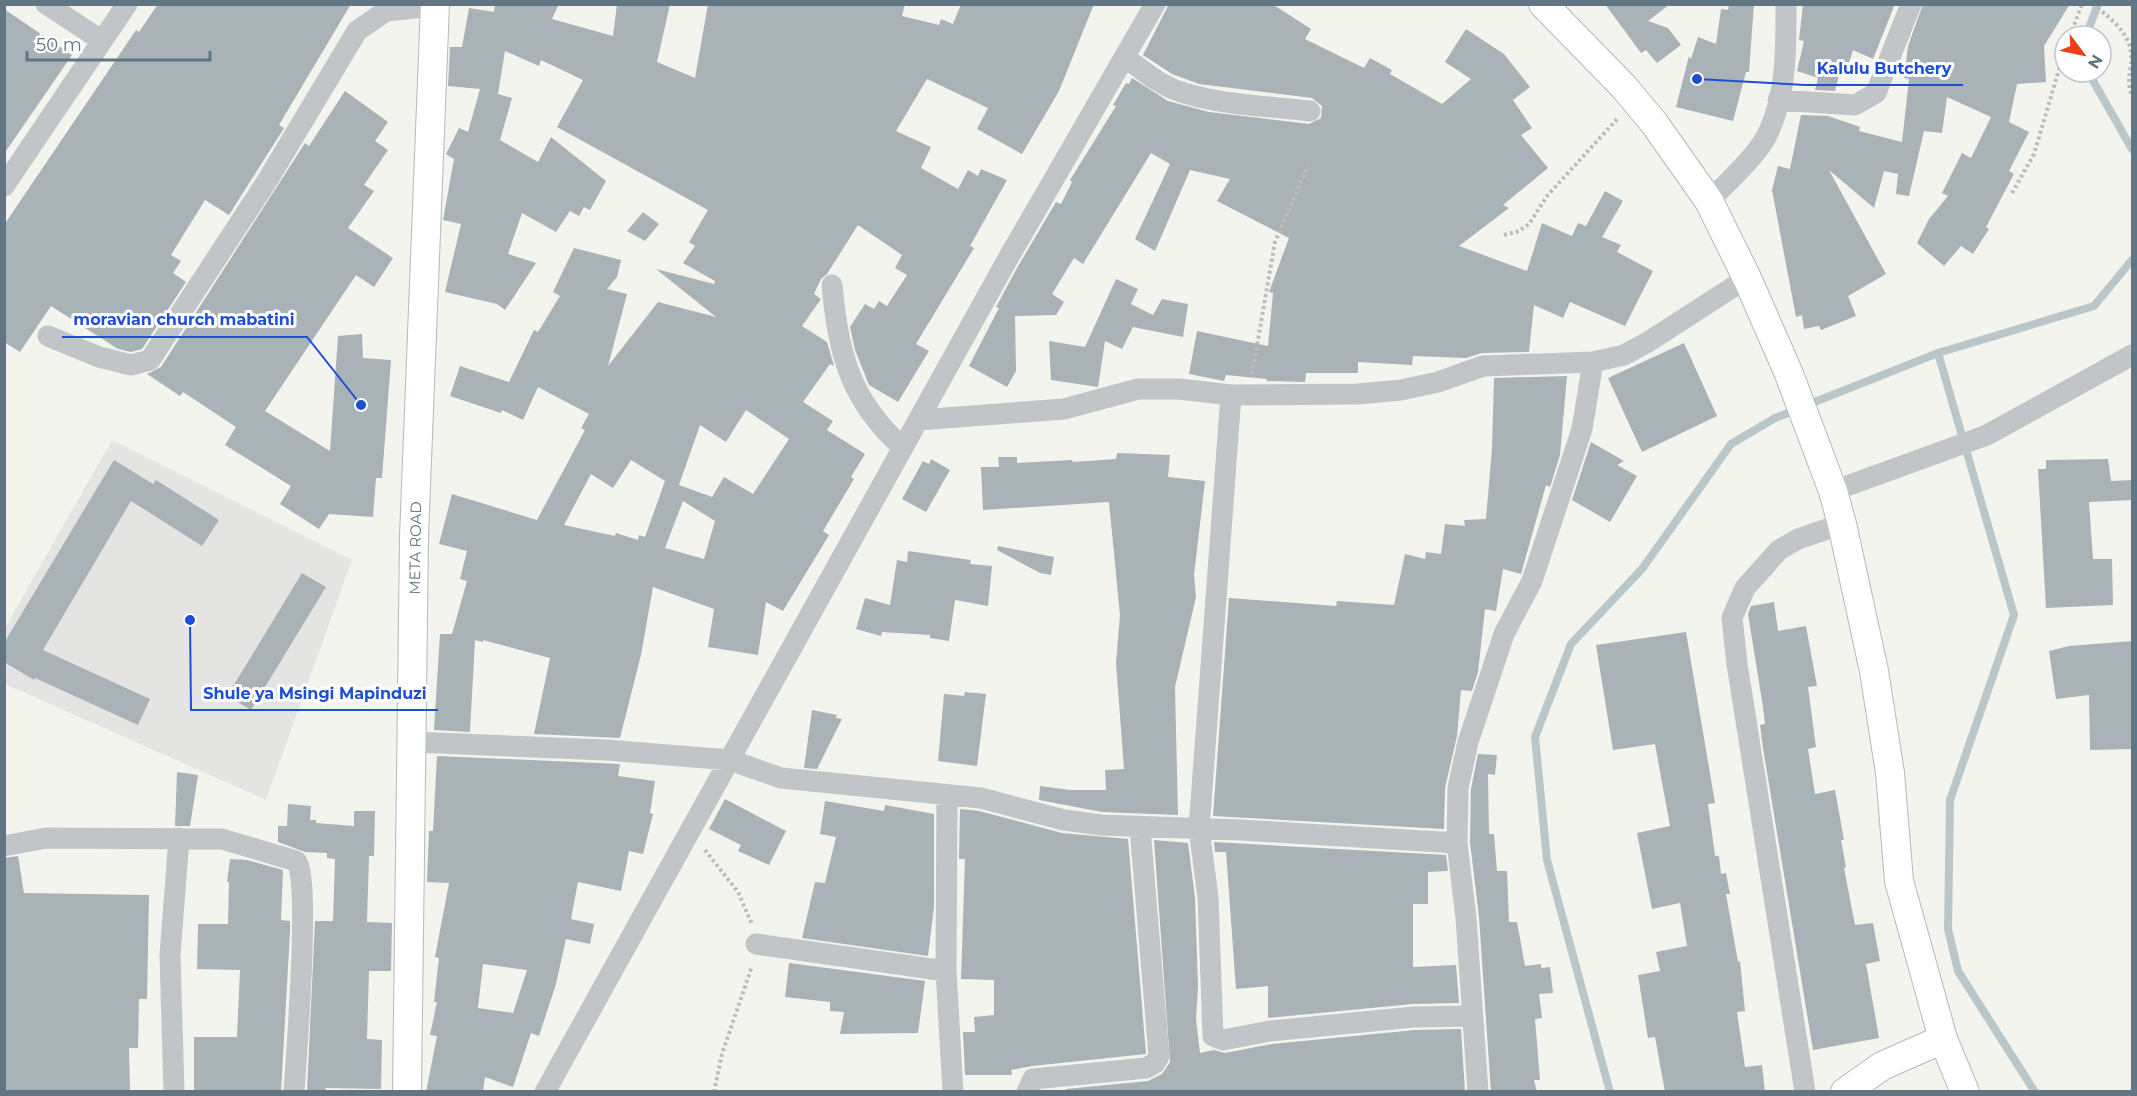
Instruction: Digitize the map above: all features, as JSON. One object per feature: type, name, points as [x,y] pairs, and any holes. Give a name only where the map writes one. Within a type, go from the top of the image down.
[{"type":"main road","points":[[1543,4],[1636,102],[1709,201],[1747,278],[1789,374],[1833,490],[1842,525],[1876,683],[1890,773],[1899,881],[1943,1039],[1965,1092]]},
{"type":"main road","name":"META ROAD","points":[[407,1092],[414,537],[435,5]]},
{"type":"main road","points":[[1845,1092],[1882,1066],[1943,1039]]},
{"type":"street","points":[[46,4],[101,40]]},
{"type":"street","points":[[4,186],[127,4]]},
{"type":"street","points":[[545,1092],[902,447],[1155,4]]},
{"type":"street","points":[[1709,201],[1739,171],[1769,133],[1786,68],[1786,4]]},
{"type":"street","points":[[1778,100],[1855,105],[1876,93],[1911,4]]},
{"type":"street","points":[[48,336],[99,357],[131,365],[150,360],[267,181],[357,31],[386,11],[435,5]]},
{"type":"street","points":[[1125,57],[1152,78],[1180,92],[1226,101],[1310,111]]},
{"type":"street","points":[[918,420],[1064,409],[1138,389],[1301,395],[1401,390],[1438,382],[1483,366],[1593,362],[1624,355],[1648,342],[1747,278]]},
{"type":"street","points":[[832,285],[836,331],[843,360],[862,403],[881,428],[902,447]]},
{"type":"street","points":[[1833,490],[1987,435],[2133,355]]},
{"type":"street","points":[[1478,1092],[1466,918],[1457,843],[1458,788],[1468,742],[1504,634],[1532,581],[1582,429],[1593,362]]},
{"type":"street","points":[[1240,394],[1199,828],[1208,897],[1213,966],[1213,1025],[1216,1040],[1414,1017],[1472,1016]]},
{"type":"street","points":[[1805,1092],[1737,664],[1732,618],[1745,588],[1779,550],[1798,539],[1842,525]]},
{"type":"street","points":[[413,742],[606,750],[730,760],[781,778],[996,800],[1064,820],[1140,828],[1199,828],[1457,843]]},
{"type":"street","points":[[948,795],[946,970],[953,1092]]},
{"type":"street","points":[[1027,1092],[1033,1079],[1146,1068],[1155,1063],[1159,1056],[1140,828]]},
{"type":"street","points":[[4,846],[46,838],[222,838],[288,856],[300,864],[302,924],[294,1092]]},
{"type":"street","points":[[174,1092],[170,956],[179,838]]},
{"type":"street","points":[[756,944],[946,970]]},
{"type":"path","points":[[2074,24],[2082,4]]},
{"type":"path","points":[[2093,4],[2116,24],[2127,41],[2131,55],[2128,72],[2133,97]]},
{"type":"path","points":[[2012,193],[2034,154],[2055,84]]},
{"type":"path","points":[[1504,235],[1519,231],[1529,224],[1547,196],[1578,160],[1636,102]]},
{"type":"path","points":[[1240,394],[1275,242],[1308,165]]},
{"type":"path","points":[[689,833],[716,862],[738,892],[754,930],[757,950],[722,1054],[714,1092]]},
{"type":"shaded area","points":[[112,440],[352,560],[266,800],[5,684],[5,628]]},
{"type":"building","points":[[158,4],[351,4],[279,125],[284,128],[229,215],[205,200],[171,255],[181,261],[173,273],[186,282],[142,349],[131,352],[118,349],[51,306],[20,352],[4,342],[4,225],[136,30],[139,32]]},
{"type":"building","points":[[495,4],[559,4],[552,19],[613,36],[617,4],[670,4],[657,62],[695,78],[708,4],[905,4],[902,16],[939,25],[941,19],[953,24],[961,4],[1094,4],[1059,91],[1022,154],[977,129],[988,108],[927,79],[896,131],[931,147],[921,168],[958,189],[968,170],[978,176],[981,169],[1007,180],[970,246],[974,248],[916,344],[929,351],[898,402],[869,385],[855,350],[850,327],[865,304],[874,309],[879,301],[887,306],[907,275],[895,268],[902,255],[858,225],[827,274],[821,279],[814,294],[821,299],[802,326],[827,342],[834,366],[830,364],[803,402],[833,421],[827,430],[865,454],[851,477],[854,479],[823,531],[829,535],[783,611],[766,602],[758,655],[708,647],[714,609],[653,587],[641,655],[620,738],[534,734],[550,658],[483,640],[483,642],[475,640],[470,732],[434,730],[440,634],[452,634],[467,581],[460,579],[467,551],[439,544],[452,494],[537,520],[585,430],[581,428],[589,414],[538,387],[523,420],[502,410],[501,413],[450,396],[460,366],[509,382],[534,330],[538,332],[560,296],[553,292],[574,248],[621,260],[617,277],[607,289],[627,294],[608,366],[658,302],[716,317],[656,269],[714,284],[715,281],[683,263],[695,246],[689,242],[708,210],[557,127],[583,80],[541,60],[539,66],[505,51],[498,94],[512,98],[500,140],[538,162],[551,137],[606,181],[590,210],[584,207],[579,216],[570,211],[556,232],[522,213],[508,254],[536,263],[505,310],[497,304],[445,292],[461,224],[443,220],[454,159],[446,154],[459,128],[468,132],[480,89],[448,86],[450,47],[462,47],[469,8],[494,12]],"holes":[[[746,410],[789,439],[753,494],[724,477],[712,497],[679,485],[700,425],[726,442]],[[631,460],[665,481],[645,537],[639,535],[638,540],[616,533],[615,536],[564,525],[591,474],[613,488]],[[683,501],[715,521],[704,559],[665,548]]]},
{"type":"building","points":[[1169,4],[1272,4],[1311,29],[1305,39],[1364,68],[1370,58],[1392,70],[1390,74],[1442,104],[1471,79],[1445,62],[1466,29],[1504,54],[1530,87],[1513,100],[1532,128],[1521,135],[1548,168],[1503,205],[1509,208],[1459,246],[1527,271],[1542,223],[1572,236],[1578,223],[1586,226],[1605,191],[1623,201],[1602,237],[1621,245],[1617,252],[1653,271],[1625,326],[1570,302],[1563,318],[1534,305],[1529,352],[1482,353],[1466,358],[1413,356],[1412,365],[1358,362],[1358,373],[1306,373],[1305,382],[1267,381],[1267,379],[1226,375],[1224,381],[1189,374],[1197,331],[1268,346],[1273,293],[1269,292],[1289,238],[1217,201],[1230,179],[1190,170],[1155,251],[1135,239],[1170,164],[1151,153],[1083,264],[1074,258],[1052,294],[1064,302],[1056,315],[1015,316],[1016,371],[1007,387],[969,366],[1017,268],[1056,202],[1061,204],[1072,182],[1070,180],[1116,106],[1113,105],[1126,83],[1129,84],[1132,78],[1168,101],[1209,112],[1309,124],[1321,118],[1322,106],[1312,98],[1199,84],[1172,74],[1143,55]]},
{"type":"building","points":[[1605,4],[1670,4],[1648,21],[1668,28],[1681,45],[1657,63],[1646,50],[1641,53]]},
{"type":"building","points":[[1729,4],[1754,4],[1749,72],[1746,72],[1733,121],[1676,107],[1689,56],[1691,59],[1698,37],[1716,44],[1721,9],[1728,10]]},
{"type":"building","points":[[1803,4],[1895,4],[1873,59],[1853,50],[1847,69],[1841,67],[1835,91],[1815,90],[1818,78],[1797,71],[1804,41],[1799,40]]},
{"type":"building","points":[[1923,4],[2070,4],[2058,24],[2053,24],[2053,31],[2044,46],[2046,82],[2017,84],[2009,122],[2029,132],[2009,171],[2014,174],[1986,227],[1989,229],[1973,254],[1961,246],[1944,266],[1917,243],[1929,219],[1948,196],[1942,193],[1962,153],[1971,158],[1991,117],[1947,97],[1942,133],[1924,131],[1909,196],[1896,194],[1898,174],[1884,171],[1874,208],[1829,170],[1886,274],[1848,296],[1856,316],[1821,330],[1819,326],[1804,329],[1802,315],[1796,317],[1772,190],[1778,166],[1790,169],[1801,115],[1828,116],[1860,127],[1859,131],[1902,142],[1909,79],[1904,78],[1908,46]]},
{"type":"building","points":[[4,9],[72,55],[4,154]]},
{"type":"building","points":[[345,91],[388,122],[375,141],[388,150],[364,185],[374,191],[348,228],[393,258],[374,287],[356,275],[265,411],[330,451],[338,336],[362,334],[363,358],[391,360],[382,478],[376,478],[373,517],[329,514],[319,529],[280,504],[291,486],[225,445],[236,427],[183,392],[180,396],[147,374],[161,367],[305,143],[309,146]]},
{"type":"building","points":[[643,212],[659,224],[645,241],[627,231]]},
{"type":"building","points":[[1116,279],[1138,289],[1131,304],[1153,315],[1162,299],[1188,304],[1183,337],[1133,327],[1122,349],[1105,341],[1098,387],[1051,380],[1049,341],[1085,347]]},
{"type":"building","points":[[1684,343],[1717,416],[1642,452],[1608,378]]},
{"type":"building","points":[[1567,376],[1560,455],[1550,487],[1546,485],[1521,574],[1503,569],[1496,611],[1485,609],[1478,672],[1472,691],[1461,690],[1457,736],[1445,788],[1444,829],[1213,816],[1229,598],[1336,606],[1337,601],[1394,605],[1405,554],[1425,559],[1426,552],[1441,554],[1445,524],[1465,526],[1464,520],[1486,519],[1492,449],[1494,378]]},
{"type":"building","points":[[1591,442],[1624,461],[1617,465],[1637,476],[1610,522],[1572,500]]},
{"type":"building","points":[[1117,453],[1170,455],[1168,477],[1205,481],[1194,575],[1196,597],[1175,687],[1178,815],[1102,812],[1039,800],[1040,786],[1070,790],[1106,790],[1105,770],[1124,769],[1116,663],[1120,615],[1109,502],[983,510],[981,467],[999,467],[998,457],[1017,457],[1017,463],[1072,460],[1073,462],[1116,459]]},
{"type":"building","points":[[931,459],[950,470],[926,512],[902,499],[923,461],[929,464]]},
{"type":"building","points":[[2108,459],[2111,481],[2133,480],[2133,500],[2089,502],[2093,559],[2112,559],[2113,605],[2046,608],[2038,469],[2046,469],[2046,460]]},
{"type":"building","points":[[114,460],[153,484],[156,480],[219,520],[202,546],[131,501],[43,650],[150,699],[138,725],[35,678],[34,680],[4,662],[4,643]]},
{"type":"building","points":[[998,546],[1054,557],[1051,575],[1040,573],[997,550]]},
{"type":"building","points":[[908,551],[971,560],[970,564],[992,566],[988,606],[955,600],[949,641],[930,638],[930,635],[882,632],[881,636],[856,629],[865,598],[890,605],[897,560],[907,562]]},
{"type":"building","points":[[302,573],[326,587],[251,710],[227,696]]},
{"type":"building","points":[[1774,602],[1778,631],[1806,626],[1817,686],[1808,687],[1816,747],[1808,749],[1815,794],[1835,790],[1844,840],[1841,840],[1846,867],[1844,868],[1855,925],[1873,923],[1880,961],[1866,964],[1879,1038],[1813,1050],[1763,748],[1760,725],[1765,724],[1748,614],[1751,606]]},
{"type":"building","points":[[1686,632],[1715,803],[1708,804],[1715,856],[1719,856],[1721,874],[1726,873],[1730,894],[1726,894],[1738,962],[1740,961],[1745,1011],[1737,1012],[1745,1067],[1762,1065],[1765,1092],[1665,1092],[1655,1037],[1648,1038],[1638,975],[1660,971],[1656,952],[1687,946],[1680,903],[1652,909],[1637,833],[1670,826],[1655,744],[1613,750],[1596,645]]},
{"type":"building","points":[[2133,641],[2133,749],[2090,750],[2089,695],[2056,699],[2049,651],[2069,646]]},
{"type":"building","points":[[965,692],[986,694],[977,766],[938,761],[944,694],[964,696]]},
{"type":"building","points":[[812,710],[837,715],[836,718],[842,719],[817,769],[804,768]]},
{"type":"building","points":[[1478,754],[1497,755],[1495,775],[1488,774],[1489,834],[1494,834],[1497,871],[1507,871],[1509,922],[1517,922],[1525,966],[1541,964],[1541,968],[1550,967],[1553,993],[1539,994],[1542,1018],[1535,1019],[1540,1080],[1534,1080],[1537,1092],[1491,1092],[1479,917],[1470,842],[1471,789]]},
{"type":"building","points":[[437,756],[620,764],[618,776],[655,781],[650,813],[653,814],[643,854],[629,851],[621,891],[578,882],[571,919],[594,924],[590,944],[566,939],[556,984],[539,1036],[531,1033],[513,1087],[485,1077],[483,1092],[426,1092],[437,1036],[430,1035],[437,1002],[434,1002],[439,958],[435,957],[449,883],[427,882],[429,831],[433,831]],"holes":[[[483,964],[527,970],[513,1013],[478,1008]]]},
{"type":"building","points":[[177,772],[198,775],[190,826],[175,826]]},
{"type":"building","points":[[725,799],[786,831],[769,865],[738,851],[741,845],[709,829]]},
{"type":"building","points":[[825,801],[884,811],[885,805],[934,814],[934,907],[928,956],[802,938],[815,882],[825,883],[836,837],[820,834]]},
{"type":"building","points":[[288,804],[311,806],[310,820],[316,820],[316,823],[354,826],[354,811],[375,811],[374,856],[369,856],[367,922],[392,923],[391,971],[369,971],[367,1039],[382,1040],[381,1089],[326,1088],[325,1092],[307,1092],[315,921],[333,921],[335,859],[327,858],[327,853],[305,852],[278,842],[278,826],[287,826]]},
{"type":"building","points":[[960,809],[979,811],[1062,833],[1128,839],[1146,1054],[1032,1066],[1011,1070],[1012,1075],[965,1075],[963,1032],[975,1032],[974,1017],[994,1015],[994,980],[961,979],[965,859],[959,859]]},
{"type":"building","points":[[1154,840],[1188,843],[1195,898],[1198,987],[1196,1019],[1200,1053],[1214,1050],[1225,1053],[1272,1044],[1415,1030],[1461,1029],[1465,1092],[1066,1092],[1066,1089],[1148,1081],[1162,1074],[1170,1062]]},
{"type":"building","points":[[1214,842],[1446,855],[1448,871],[1428,872],[1428,904],[1413,904],[1413,967],[1456,965],[1459,1003],[1413,1004],[1268,1018],[1268,986],[1236,989],[1226,852],[1215,852]]},
{"type":"building","points":[[18,856],[24,893],[149,895],[147,999],[139,999],[138,1048],[129,1048],[130,1092],[4,1092],[4,858]]},
{"type":"building","points":[[230,859],[247,860],[283,870],[281,920],[290,921],[290,931],[281,1092],[194,1092],[194,1037],[237,1037],[240,970],[197,969],[198,924],[228,924],[229,882],[227,882]]},
{"type":"building","points":[[789,963],[925,981],[918,1033],[840,1034],[844,1012],[830,1011],[830,1002],[785,997]]},
{"type":"waterway","points":[[2090,24],[2098,4]]},
{"type":"waterway","points":[[2095,84],[2132,149]]},
{"type":"waterway","points":[[1807,405],[1938,353],[2094,306],[2132,260]]},
{"type":"waterway","points":[[1938,353],[2014,615],[1950,800],[1948,929],[1958,971],[2035,1092]]},
{"type":"waterway","points":[[1610,1092],[1547,860],[1535,737],[1571,644],[1642,569],[1731,444],[1775,418],[1796,410]]},
{"type":"place","name":"Kalulu Butchery","points":[[1697,79]]},
{"type":"place","name":"moravian church mabatini","points":[[361,405]]},
{"type":"place","name":"Shule ya Msingi Mapinduzi","points":[[190,620]]}]
